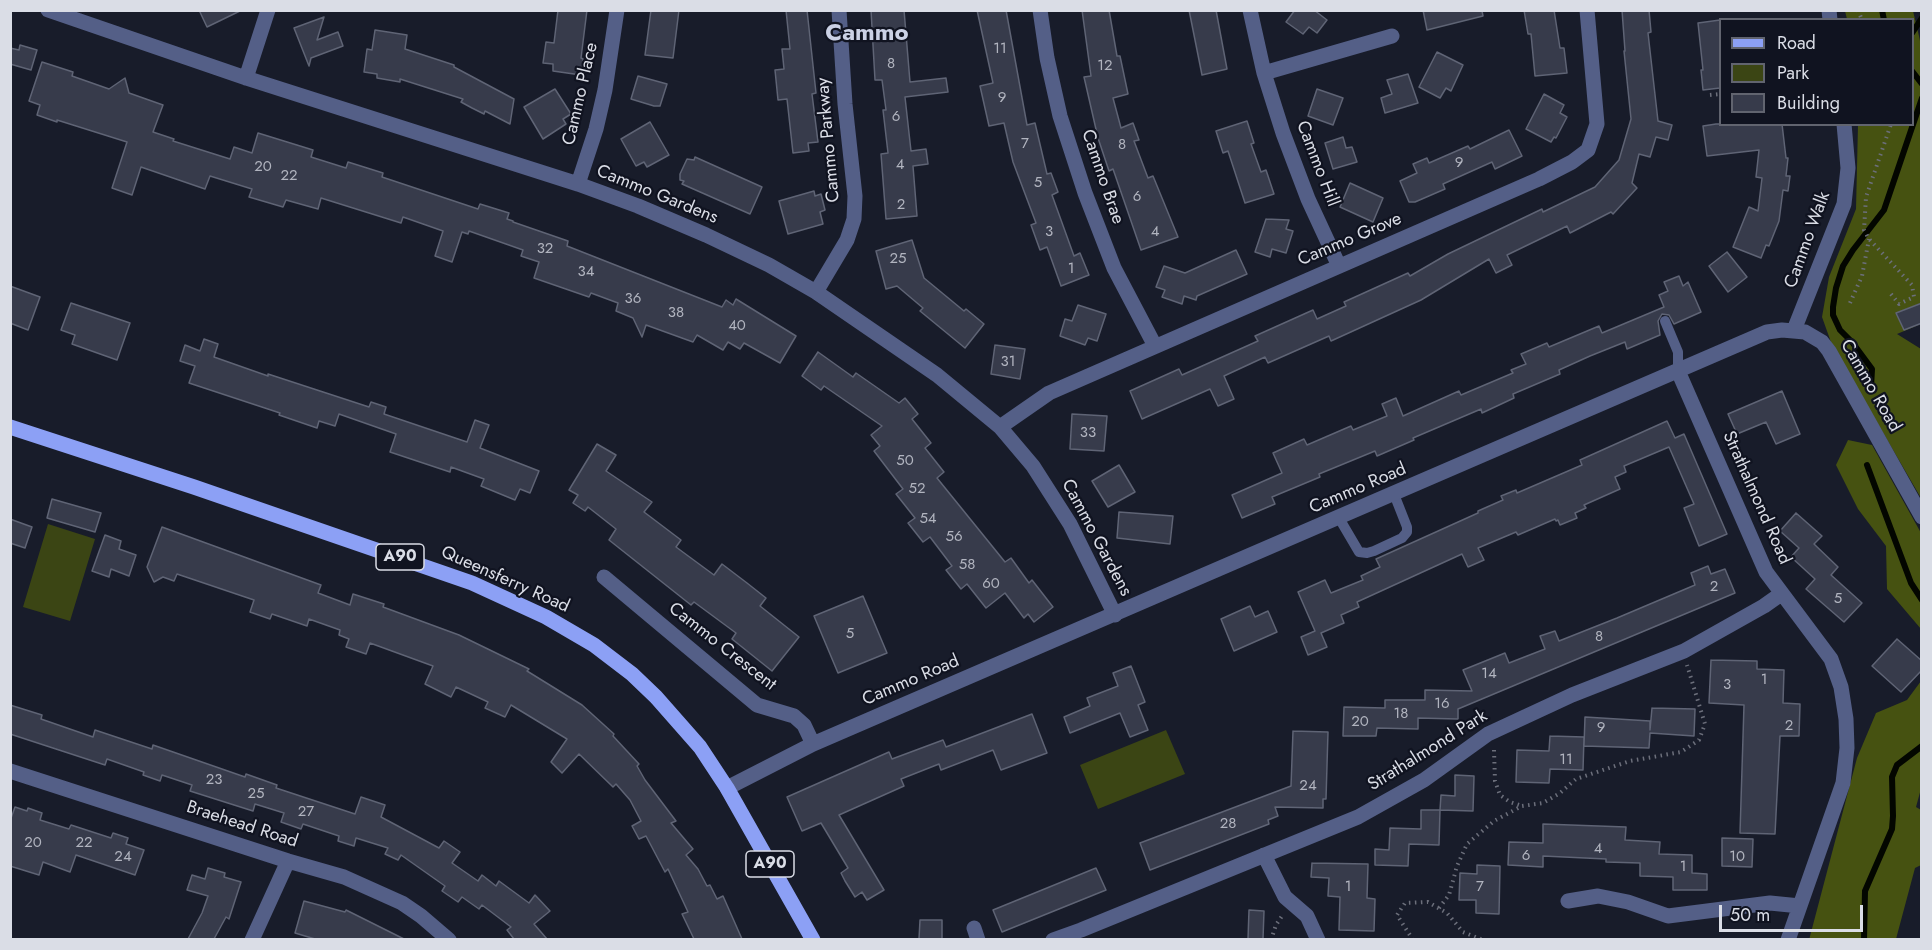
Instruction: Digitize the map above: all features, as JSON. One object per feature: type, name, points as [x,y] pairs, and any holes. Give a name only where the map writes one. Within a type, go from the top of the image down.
[{"type":"main road","name":"Queensferry Road","points":[[10,427],[387,552],[472,583],[546,616],[612,658],[656,697],[700,747],[727,788],[813,939]]},
{"type":"street","name":"Cammo Gardens","points":[[48,10],[246,78],[578,184],[638,206],[769,265],[816,292],[937,375],[1000,427],[1033,466],[1070,524],[1115,615]]},
{"type":"street","points":[[246,78],[268,10]]},
{"type":"street","name":"Cammo Place","points":[[578,184],[596,129],[605,90],[617,10]]},
{"type":"street","name":"Cammo Parkway","points":[[816,292],[847,240],[854,219],[855,195],[845,104],[839,10]]},
{"type":"street","name":"Cammo Brae","points":[[1040,10],[1047,58],[1060,116],[1085,193],[1114,268],[1155,346]]},
{"type":"street","name":"Cammo Hill","points":[[1250,10],[1264,73],[1283,133],[1308,199],[1338,266]]},
{"type":"street","name":"Cammo Grove","points":[[1000,427],[1048,393],[1539,179],[1572,162],[1588,150],[1597,124],[1587,10]]},
{"type":"street","points":[[1264,73],[1392,37]]},
{"type":"street","name":"Cammo Walk","points":[[1794,330],[1844,204],[1848,168],[1844,126]]},
{"type":"street","name":"Cammo Road","points":[[727,788],[813,744],[1767,332],[1794,330],[1805,332],[1822,342],[1922,518]]},
{"type":"street","name":"Strathalmond Road","points":[[1678,371],[1766,572],[1831,659],[1841,687],[1846,719],[1847,748],[1843,783],[1788,939]]},
{"type":"street","name":"Cammo Crescent","points":[[604,577],[758,705],[794,716],[804,725],[813,744]]},
{"type":"street","name":"Strathalmond Park","points":[[1053,939],[1081,930],[1358,817],[1424,780],[1488,734],[1572,695],[1684,651],[1781,594]]},
{"type":"street","name":"Braehead Road","points":[[10,771],[344,877],[379,891],[421,916],[449,939]]},
{"type":"street","points":[[1264,855],[1285,897],[1307,916],[1317,939]]},
{"type":"street","points":[[252,939],[288,861]]},
{"type":"street","points":[[1568,901],[1598,896],[1628,902],[1668,916],[1770,903],[1800,906]]},
{"type":"lane","points":[[1665,321],[1678,352],[1678,371]]},
{"type":"lane","points":[[1339,518],[1359,552],[1374,551],[1402,538],[1407,532],[1394,494]]},
{"type":"path","points":[[1710,95],[1719,94]]},
{"type":"path","points":[[1890,126],[1866,197],[1864,230],[1869,239],[1912,285],[1914,297],[1899,304],[1891,294]]},
{"type":"path","points":[[1850,303],[1862,276],[1869,239]]},
{"type":"path","points":[[1439,908],[1449,895],[1457,866],[1467,844],[1494,821],[1522,806],[1543,803],[1560,793],[1576,779],[1630,761],[1681,752],[1699,740],[1705,723],[1692,686],[1684,651]]},
{"type":"path","points":[[1488,734],[1494,751],[1495,781],[1500,795],[1522,806]]},
{"type":"path","points":[[1413,939],[1397,915],[1405,903],[1428,902],[1447,913],[1463,932],[1483,939]]},
{"type":"path","points":[[1271,939],[1276,925],[1292,903]]},
{"type":"green space","points":[[1845,11],[1913,11],[1922,51],[1921,303],[1896,313],[1904,330],[1921,324],[1897,334],[1921,349],[1921,498],[1832,345],[1822,317],[1829,277],[1856,209],[1858,126],[1914,126],[1914,18],[1847,18]]},
{"type":"green space","points":[[1848,440],[1872,445],[1921,533],[1921,629],[1887,589],[1886,546],[1858,509],[1836,465]]},
{"type":"green space","points":[[48,524],[95,539],[70,621],[23,607]]},
{"type":"green space","points":[[1921,681],[1922,785],[1916,807],[1921,810],[1921,865],[1915,868],[1896,939],[1809,940],[1857,758],[1876,713],[1907,700]]},
{"type":"green space","points":[[1166,730],[1185,774],[1098,809],[1080,765]]},
{"type":"building","points":[[199,10],[242,10],[207,27]]},
{"type":"building","points":[[558,10],[587,10],[581,75],[553,71],[553,64],[543,63],[546,42],[554,43]]},
{"type":"building","points":[[651,10],[679,10],[673,58],[645,55]]},
{"type":"building","points":[[786,10],[807,10],[816,93],[812,94],[818,142],[808,143],[809,151],[793,153],[787,99],[778,100],[775,70],[784,69],[782,49],[790,49]]},
{"type":"building","points":[[871,10],[904,10],[910,82],[946,78],[948,92],[905,97],[911,151],[926,149],[928,164],[913,166],[917,216],[886,219],[881,154],[888,153],[883,110],[886,110],[882,80],[875,80]]},
{"type":"building","points":[[977,10],[1006,10],[1027,125],[1035,123],[1047,174],[1051,173],[1058,192],[1052,195],[1074,256],[1080,253],[1089,275],[1061,286],[1047,247],[1040,250],[1031,225],[1036,223],[1013,162],[1004,123],[989,126],[980,86],[993,83]]},
{"type":"building","points":[[1082,10],[1109,10],[1117,56],[1120,56],[1128,94],[1113,98],[1121,128],[1133,123],[1139,140],[1134,141],[1148,178],[1153,176],[1178,237],[1141,250],[1113,169],[1109,171],[1098,138],[1084,77],[1091,76]]},
{"type":"building","points":[[1189,10],[1216,10],[1227,69],[1202,75]]},
{"type":"building","points":[[1295,10],[1314,10],[1327,20],[1317,33],[1309,27],[1303,34],[1286,22]]},
{"type":"building","points":[[1423,10],[1482,11],[1483,16],[1427,30]]},
{"type":"building","points":[[1524,10],[1554,10],[1560,48],[1564,48],[1567,73],[1535,76],[1531,34],[1528,34]]},
{"type":"building","points":[[1622,10],[1649,10],[1651,32],[1648,33],[1658,121],[1672,125],[1668,140],[1656,137],[1650,157],[1639,154],[1632,183],[1637,188],[1613,214],[1611,212],[1570,233],[1567,226],[1507,255],[1512,265],[1496,273],[1489,259],[1421,300],[1331,341],[1329,336],[1268,363],[1265,357],[1224,376],[1234,399],[1218,406],[1210,389],[1142,419],[1130,391],[1179,369],[1182,375],[1258,341],[1255,336],[1313,310],[1317,319],[1346,306],[1344,302],[1408,273],[1410,276],[1448,254],[1542,209],[1543,212],[1595,187],[1619,160],[1631,119]]},
{"type":"building","points":[[324,17],[317,40],[338,32],[343,46],[311,58],[309,66],[294,28]]},
{"type":"building","points":[[1719,20],[1719,88],[1703,90],[1698,23]]},
{"type":"building","points":[[375,30],[407,35],[405,49],[454,65],[514,99],[510,124],[485,111],[484,114],[472,108],[461,102],[463,99],[400,79],[400,82],[377,78],[377,74],[364,72],[367,49],[372,50]]},
{"type":"building","points":[[20,45],[37,50],[31,70],[10,64],[10,48],[19,50]]},
{"type":"building","points":[[1437,52],[1463,65],[1451,91],[1446,88],[1440,98],[1419,87]]},
{"type":"building","points":[[42,62],[73,72],[72,76],[109,89],[125,78],[129,93],[163,105],[153,132],[174,139],[173,141],[230,159],[234,147],[252,153],[258,133],[313,150],[311,157],[346,168],[348,162],[383,173],[382,177],[478,209],[480,204],[509,213],[507,219],[568,241],[567,246],[722,307],[726,300],[733,305],[736,299],[796,336],[780,363],[744,343],[740,349],[728,342],[723,350],[697,335],[693,342],[646,325],[642,337],[633,318],[616,311],[618,303],[591,293],[589,297],[534,278],[539,262],[521,256],[523,250],[469,231],[468,234],[462,232],[452,262],[435,256],[443,231],[403,217],[401,223],[321,198],[318,209],[286,200],[283,207],[249,197],[252,189],[210,176],[205,189],[141,167],[132,195],[112,188],[127,142],[37,115],[40,105],[29,101]]},
{"type":"building","points":[[1408,74],[1418,103],[1385,113],[1381,98],[1392,94],[1387,80]]},
{"type":"building","points":[[638,76],[667,84],[660,106],[631,99]]},
{"type":"building","points":[[555,89],[571,114],[563,119],[566,124],[543,139],[524,107]]},
{"type":"building","points":[[1317,89],[1343,98],[1333,125],[1308,116]]},
{"type":"building","points":[[1544,94],[1564,105],[1560,113],[1567,117],[1556,138],[1554,137],[1551,142],[1526,129]]},
{"type":"building","points":[[1247,121],[1254,143],[1251,144],[1261,172],[1266,170],[1274,194],[1245,203],[1228,151],[1223,153],[1216,131]]},
{"type":"building","points":[[650,122],[669,155],[647,167],[644,162],[636,166],[621,139]]},
{"type":"building","points":[[1719,124],[1719,126],[1782,126],[1786,158],[1788,158],[1786,176],[1790,176],[1788,191],[1783,190],[1779,221],[1769,246],[1766,245],[1761,258],[1733,247],[1749,207],[1758,211],[1762,178],[1756,177],[1759,150],[1707,156],[1703,126]]},
{"type":"building","points":[[1509,130],[1522,156],[1495,169],[1492,162],[1443,184],[1445,189],[1415,202],[1409,202],[1400,181],[1417,173],[1413,164],[1427,158],[1429,163],[1468,146],[1470,149]]},
{"type":"building","points":[[1343,137],[1346,148],[1352,147],[1357,162],[1333,169],[1325,143]]},
{"type":"building","points":[[695,157],[762,187],[750,214],[682,184],[684,181],[680,180],[680,174],[687,159],[694,160]]},
{"type":"building","points":[[1350,183],[1383,198],[1373,222],[1340,207]]},
{"type":"building","points":[[814,191],[815,196],[821,194],[825,210],[820,212],[823,224],[788,234],[779,201]]},
{"type":"building","points":[[1266,219],[1289,220],[1286,229],[1293,231],[1286,253],[1272,249],[1270,257],[1255,252]]},
{"type":"building","points":[[912,240],[924,278],[964,311],[966,309],[984,324],[965,348],[920,311],[923,308],[897,286],[886,289],[876,251]]},
{"type":"building","points":[[1236,250],[1247,274],[1197,296],[1196,300],[1184,296],[1182,304],[1162,297],[1165,290],[1156,287],[1164,266],[1185,273]]},
{"type":"building","points":[[1727,252],[1747,277],[1728,292],[1709,266]]},
{"type":"building","points":[[1679,276],[1683,286],[1688,282],[1701,312],[1674,324],[1669,315],[1662,314],[1658,321],[1660,335],[1627,349],[1625,342],[1590,356],[1559,370],[1560,374],[1513,394],[1514,398],[1482,413],[1481,409],[1377,456],[1375,451],[1319,474],[1320,477],[1272,497],[1275,504],[1242,518],[1232,495],[1282,473],[1273,453],[1304,439],[1307,445],[1351,426],[1353,430],[1387,416],[1382,404],[1396,398],[1403,416],[1459,391],[1461,395],[1513,373],[1511,370],[1526,364],[1521,354],[1547,343],[1549,347],[1599,326],[1602,333],[1664,307],[1659,295],[1668,291],[1664,282]]},
{"type":"building","points":[[10,286],[40,297],[28,330],[10,323]]},
{"type":"building","points":[[71,303],[130,323],[117,360],[72,344],[75,335],[61,330]]},
{"type":"building","points":[[1922,303],[1922,323],[1904,330],[1896,313]]},
{"type":"building","points":[[1078,305],[1106,314],[1097,341],[1088,338],[1085,345],[1060,336],[1065,319],[1072,321]]},
{"type":"building","points":[[204,339],[218,344],[214,357],[369,407],[371,402],[386,407],[384,414],[467,442],[475,420],[489,425],[480,448],[539,471],[530,493],[520,489],[515,500],[481,486],[484,479],[451,467],[450,472],[390,452],[396,434],[339,414],[335,426],[319,421],[317,428],[279,415],[280,413],[189,383],[195,366],[180,361],[185,345],[200,351]]},
{"type":"building","points":[[995,345],[1025,349],[1020,379],[991,374]]},
{"type":"building","points":[[818,352],[853,377],[856,373],[899,403],[905,398],[918,414],[912,419],[931,443],[925,448],[944,472],[937,478],[1005,562],[1011,558],[1029,583],[1032,580],[1053,607],[1034,622],[1028,614],[1024,618],[1005,593],[986,608],[967,584],[961,589],[946,570],[952,566],[930,537],[923,542],[908,523],[915,518],[896,494],[903,489],[874,451],[880,446],[871,435],[882,426],[824,386],[821,390],[802,376]]},
{"type":"building","points":[[1782,391],[1800,434],[1776,444],[1766,422],[1737,434],[1728,414]]},
{"type":"building","points":[[1072,414],[1107,416],[1104,451],[1070,449]]},
{"type":"building","points":[[1667,421],[1675,438],[1684,434],[1727,534],[1699,546],[1684,508],[1694,504],[1669,447],[1624,466],[1626,472],[1615,477],[1620,489],[1584,505],[1586,508],[1575,513],[1577,518],[1560,525],[1555,519],[1518,535],[1516,532],[1478,548],[1484,560],[1468,567],[1462,554],[1357,602],[1359,607],[1341,615],[1344,623],[1321,633],[1327,647],[1308,655],[1301,637],[1315,631],[1298,592],[1325,580],[1331,593],[1363,580],[1361,576],[1380,567],[1376,559],[1478,513],[1503,500],[1501,496],[1516,490],[1517,493],[1582,465],[1580,460]]},
{"type":"building","points":[[597,444],[616,455],[606,471],[652,502],[644,512],[681,540],[676,547],[714,575],[722,564],[766,598],[760,606],[799,637],[772,671],[732,639],[736,633],[694,602],[691,605],[609,540],[616,529],[588,507],[585,511],[573,503],[578,495],[569,490]]},
{"type":"building","points":[[1119,465],[1135,492],[1108,507],[1092,481]]},
{"type":"building","points":[[52,499],[101,513],[95,532],[47,518]]},
{"type":"building","points":[[1119,512],[1173,516],[1170,544],[1117,538]]},
{"type":"building","points":[[1796,513],[1822,536],[1814,544],[1838,567],[1831,575],[1862,603],[1844,622],[1806,589],[1815,579],[1791,557],[1799,548],[1780,531]]},
{"type":"building","points":[[10,519],[32,527],[25,548],[10,543]]},
{"type":"building","points":[[162,527],[321,585],[318,593],[350,605],[353,594],[384,604],[383,607],[459,635],[529,669],[527,671],[582,705],[614,734],[613,736],[639,764],[637,766],[645,780],[676,821],[671,823],[693,849],[686,855],[698,869],[707,886],[710,885],[717,899],[723,896],[742,939],[694,939],[682,914],[688,912],[668,869],[665,872],[646,836],[639,839],[632,826],[641,821],[630,800],[616,784],[613,787],[579,754],[562,773],[551,762],[567,739],[511,705],[505,717],[485,708],[488,702],[456,687],[451,697],[425,684],[433,666],[370,643],[366,654],[346,647],[349,639],[339,635],[340,630],[309,619],[307,626],[272,614],[270,619],[250,612],[254,600],[177,574],[174,581],[163,577],[154,582],[147,567]]},
{"type":"building","points":[[105,535],[121,541],[119,549],[136,555],[129,576],[111,569],[109,577],[92,571]]},
{"type":"building","points":[[1708,566],[1711,574],[1725,569],[1735,593],[1458,709],[1458,719],[1418,718],[1418,729],[1377,728],[1376,736],[1343,736],[1344,707],[1385,708],[1385,700],[1425,700],[1425,690],[1472,691],[1463,670],[1505,653],[1509,663],[1545,649],[1540,636],[1555,631],[1559,641],[1617,618],[1695,585],[1691,573]]},
{"type":"building","points":[[863,596],[887,653],[838,673],[814,616]]},
{"type":"building","points":[[1250,606],[1255,617],[1268,611],[1277,632],[1234,651],[1221,619]]},
{"type":"building","points":[[1897,639],[1922,661],[1922,670],[1901,692],[1872,666]]},
{"type":"building","points":[[1711,660],[1757,661],[1757,669],[1784,670],[1783,703],[1800,704],[1799,736],[1780,736],[1775,834],[1740,833],[1744,705],[1709,703]]},
{"type":"building","points":[[1131,666],[1145,702],[1138,705],[1148,730],[1130,737],[1120,713],[1070,733],[1064,717],[1090,706],[1087,698],[1118,686],[1113,673]]},
{"type":"building","points":[[10,705],[42,715],[41,719],[93,737],[95,730],[152,749],[153,745],[245,777],[246,774],[277,785],[276,788],[355,814],[361,797],[385,805],[381,817],[439,848],[444,841],[460,852],[452,863],[478,881],[482,875],[496,886],[499,881],[529,903],[535,895],[550,911],[534,924],[547,939],[514,939],[507,930],[511,927],[482,905],[479,909],[462,897],[458,902],[442,891],[445,886],[401,855],[398,860],[385,854],[388,848],[356,838],[354,846],[338,841],[339,836],[303,824],[301,829],[281,822],[284,813],[255,804],[253,811],[190,791],[192,785],[162,775],[160,781],[143,775],[144,772],[107,759],[105,765],[10,734]]},
{"type":"building","points":[[1652,708],[1695,709],[1694,736],[1650,733],[1649,748],[1584,746],[1585,717],[1650,721],[1650,730]]},
{"type":"building","points":[[1032,714],[1047,753],[1001,770],[993,750],[941,770],[939,764],[901,779],[904,786],[839,815],[884,890],[867,900],[862,892],[855,897],[845,881],[841,873],[848,868],[821,823],[802,831],[787,797],[889,752],[892,759],[943,740],[946,747]]},
{"type":"building","points":[[1293,731],[1328,732],[1326,799],[1323,799],[1323,808],[1275,807],[1278,816],[1268,820],[1269,824],[1150,870],[1140,843],[1291,786]]},
{"type":"building","points":[[1550,736],[1584,737],[1583,770],[1550,769],[1549,783],[1516,782],[1517,750],[1549,751]]},
{"type":"building","points":[[1455,775],[1474,776],[1473,811],[1440,810],[1441,795],[1455,796]]},
{"type":"building","points":[[15,807],[27,811],[28,808],[42,813],[40,820],[69,829],[71,825],[111,838],[113,833],[128,838],[126,844],[144,850],[135,875],[76,855],[70,872],[43,862],[39,875],[10,866],[10,821]]},
{"type":"building","points":[[1421,810],[1440,810],[1439,845],[1409,844],[1408,866],[1375,865],[1375,849],[1389,850],[1390,828],[1421,829]]},
{"type":"building","points":[[1543,824],[1626,827],[1625,840],[1660,842],[1659,854],[1692,855],[1692,873],[1707,874],[1707,890],[1673,890],[1673,877],[1640,876],[1640,863],[1543,856],[1543,867],[1508,865],[1509,842],[1543,843]]},
{"type":"building","points":[[1722,838],[1753,839],[1752,867],[1722,866]]},
{"type":"building","points":[[1312,863],[1368,864],[1367,898],[1375,899],[1374,931],[1339,930],[1340,897],[1328,896],[1329,878],[1311,877]]},
{"type":"building","points":[[1477,865],[1500,866],[1499,914],[1476,913],[1476,900],[1459,900],[1460,873],[1477,874]]},
{"type":"building","points":[[208,868],[225,873],[224,877],[241,882],[229,919],[226,917],[214,939],[188,939],[208,896],[187,890],[192,875],[205,879]]},
{"type":"building","points":[[1096,868],[1106,890],[1002,932],[993,910]]},
{"type":"building","points":[[304,901],[345,912],[346,910],[404,939],[315,939],[295,933]]},
{"type":"building","points":[[1249,910],[1264,911],[1263,939],[1248,939]]},
{"type":"building","points":[[920,920],[942,920],[942,939],[919,939]]},
{"type":"waterway","points":[[1882,10],[1884,18]]},
{"type":"waterway","points":[[1914,30],[1922,18]]},
{"type":"waterway","points":[[1914,74],[1922,84]]},
{"type":"waterway","points":[[1914,122],[1922,98]]},
{"type":"waterway","points":[[1871,387],[1872,369],[1840,330],[1833,315],[1836,288],[1843,266],[1884,210],[1912,126]]},
{"type":"waterway","points":[[1867,465],[1911,583],[1922,600]]},
{"type":"waterway","points":[[1864,940],[1865,891],[1892,829],[1892,777],[1897,765],[1922,746]]},
{"type":"district","name":"Cammo","points":[[867,34]]}]
